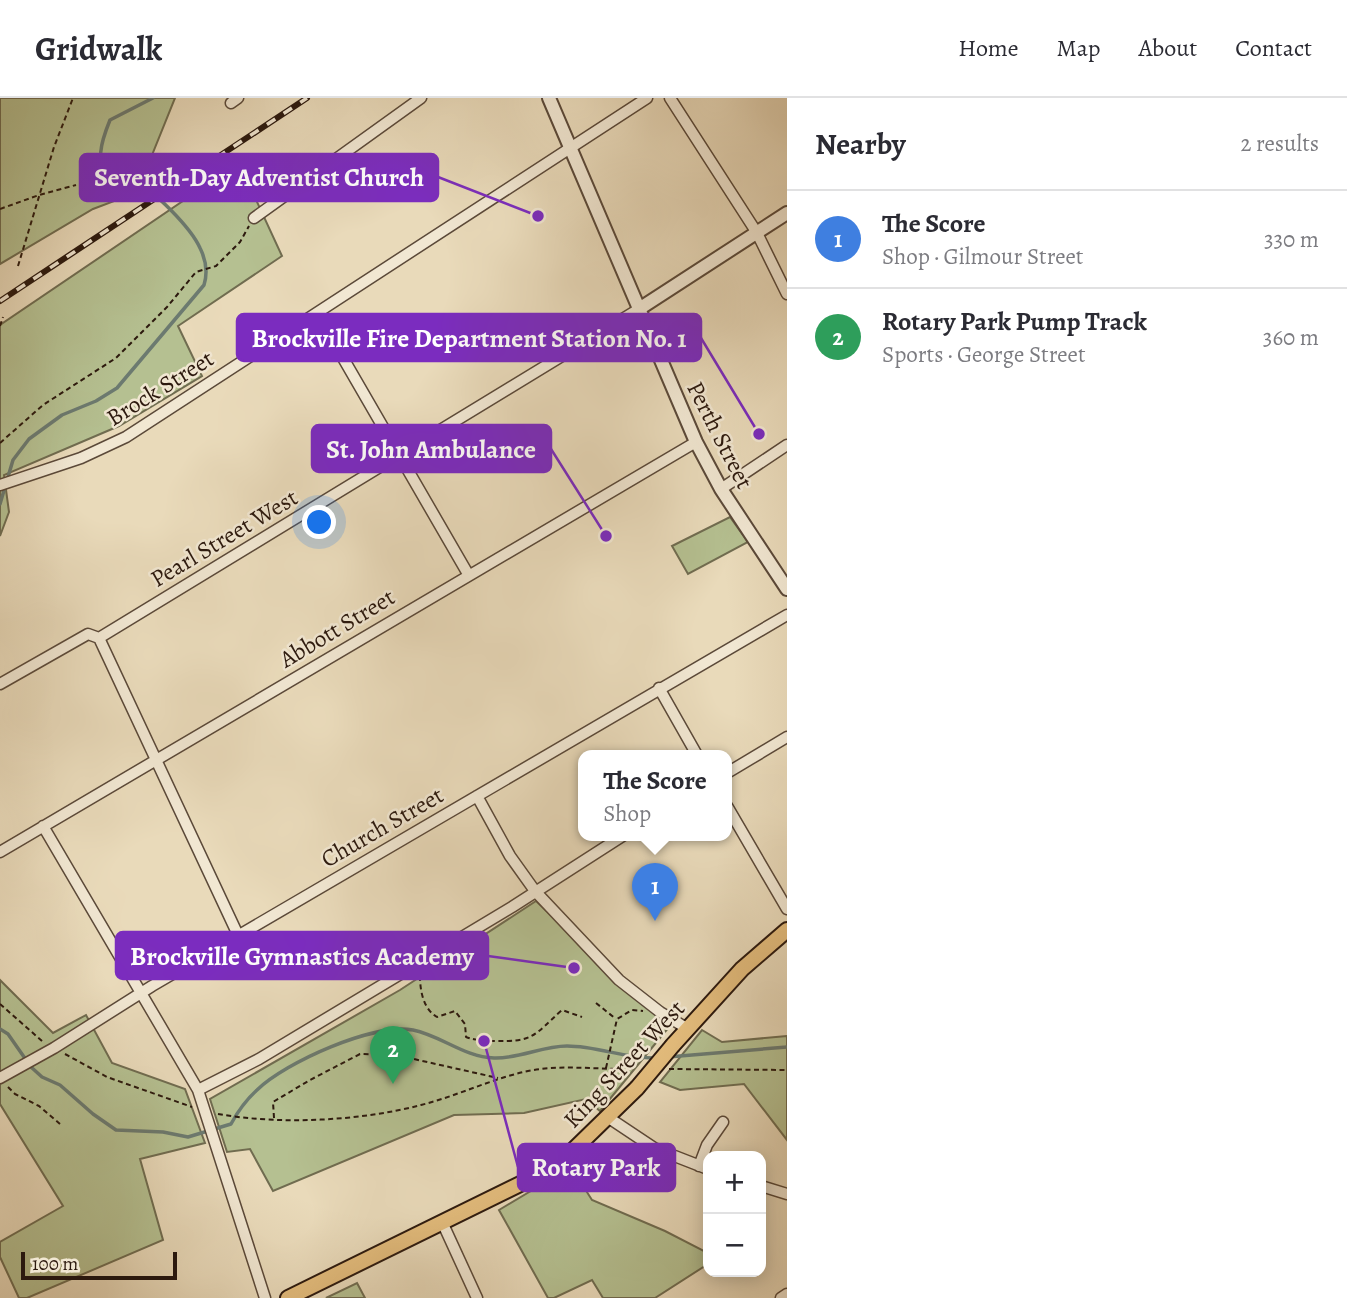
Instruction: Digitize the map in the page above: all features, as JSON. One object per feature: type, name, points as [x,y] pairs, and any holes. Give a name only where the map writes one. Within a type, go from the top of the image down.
[{"type":"main road","name":"King Street West","points":[[288,1298],[557,1166],[609,1118],[741,969],[787,930]]},
{"type":"street","points":[[254,218],[421,98]]},
{"type":"street","name":"Perth Street","points":[[549,98],[696,442],[721,489],[787,589]]},
{"type":"street","name":"Brock Street","points":[[0,485],[81,458],[127,436],[648,98]]},
{"type":"street","points":[[670,98],[757,233],[787,294]]},
{"type":"street","name":"Pearl Street West","points":[[0,684],[88,634],[99,638],[639,309],[787,214]]},
{"type":"street","points":[[317,313],[468,574]]},
{"type":"street","name":"Abbott Street","points":[[0,852],[696,442]]},
{"type":"street","points":[[721,489],[787,445]]},
{"type":"street","name":"Church Street","points":[[2,1080],[11,1072],[238,935],[787,615]]},
{"type":"street","points":[[99,638],[238,935]]},
{"type":"street","points":[[659,688],[694,750]]},
{"type":"street","points":[[732,770],[787,737]]},
{"type":"street","points":[[477,796],[510,856],[535,891],[619,980],[660,1012],[688,1029]]},
{"type":"street","points":[[732,815],[787,909]]},
{"type":"street","points":[[43,826],[198,1090],[265,1298]]},
{"type":"street","points":[[198,1090],[259,1059],[512,907],[614,841]]},
{"type":"street","points":[[609,1118],[654,1148],[703,1167]]},
{"type":"street","points":[[706,1151],[707,1145],[723,1122]]},
{"type":"street","points":[[766,1188],[787,1194]]},
{"type":"street","points":[[443,1224],[477,1298]]},
{"type":"street","points":[[781,1298],[787,1294]]},
{"type":"path","points":[[18,266],[39,195],[73,98]]},
{"type":"path","points":[[0,209],[76,185]]},
{"type":"path","points":[[0,443],[43,405],[116,358],[167,307],[195,272],[216,266],[240,242],[254,218]]},
{"type":"path","points":[[0,326],[3,317]]},
{"type":"path","points":[[420,961],[420,989],[430,1013],[437,1017],[455,1011],[465,1024],[466,1037],[477,1041],[509,1042],[530,1039],[562,1010],[582,1017]]},
{"type":"path","points":[[596,1003],[617,1019]]},
{"type":"path","points":[[0,1004],[42,1041],[107,1077],[208,1116],[306,1119],[356,1117],[421,1105],[529,1071],[557,1067],[639,1069]]},
{"type":"path","points":[[606,1069],[617,1019],[632,1010],[660,1012]]},
{"type":"path","points":[[274,1118],[273,1102],[360,1054],[396,1055],[499,1079]]},
{"type":"path","points":[[666,1069],[787,1070]]},
{"type":"path","points":[[2,1080],[15,1094],[39,1106],[60,1124]]},
{"type":"green space","points":[[0,98],[175,98],[152,155],[117,200],[93,209],[0,264]]},
{"type":"green space","points":[[239,163],[282,256],[178,326],[202,376],[119,426],[4,475],[9,512],[0,536],[0,325]]},
{"type":"green space","points":[[730,517],[748,542],[688,574],[672,546]]},
{"type":"green space","points":[[536,901],[669,1027],[600,1111],[586,1099],[524,1113],[454,1115],[273,1191],[250,1149],[227,1152],[210,1099],[400,990]]},
{"type":"green space","points":[[0,980],[53,1033],[86,1015],[112,1063],[185,1089],[205,1143],[140,1159],[163,1240],[27,1298],[19,1298],[0,1257],[0,1242],[63,1206],[0,1104]]},
{"type":"green space","points":[[702,1030],[722,1042],[787,1036],[787,1140],[744,1084],[680,1090],[660,1082]]},
{"type":"green space","points":[[571,1167],[592,1200],[703,1250],[703,1267],[655,1298],[603,1298],[592,1280],[554,1298],[548,1298],[499,1210]]},
{"type":"green space","points":[[357,1283],[365,1298],[326,1298]]},
{"type":"waterway","points":[[0,504],[13,460],[29,439],[62,415],[96,401],[117,388],[204,285],[204,257],[196,240],[181,221],[141,186],[130,182],[111,182],[102,167],[102,144],[110,120],[153,98]]},
{"type":"waterway","points":[[0,1029],[8,1034],[31,1067],[42,1077],[60,1085],[116,1130],[163,1132],[188,1137],[231,1124],[253,1094],[288,1068],[331,1047],[376,1032],[413,1030],[483,1057],[512,1057],[567,1046],[656,1058]]},
{"type":"waterway","points":[[668,1057],[787,1047]]},
{"type":"railway","points":[[0,301],[307,98]]},
{"type":"place","name":"Seventh-Day Adventist Church","points":[[538,216]]},
{"type":"place","name":"Brockville Fire Department Station No. 1","points":[[759,434]]},
{"type":"place","name":"St. John Ambulance","points":[[606,536]]},
{"type":"place","name":"The Score","points":[[655,921]]},
{"type":"place","name":"Brockville Gymnastics Academy","points":[[574,968]]},
{"type":"place","name":"Rotary Park","points":[[484,1041]]},
{"type":"place","name":"Rotary Park Pump Track","points":[[393,1084]]}]
